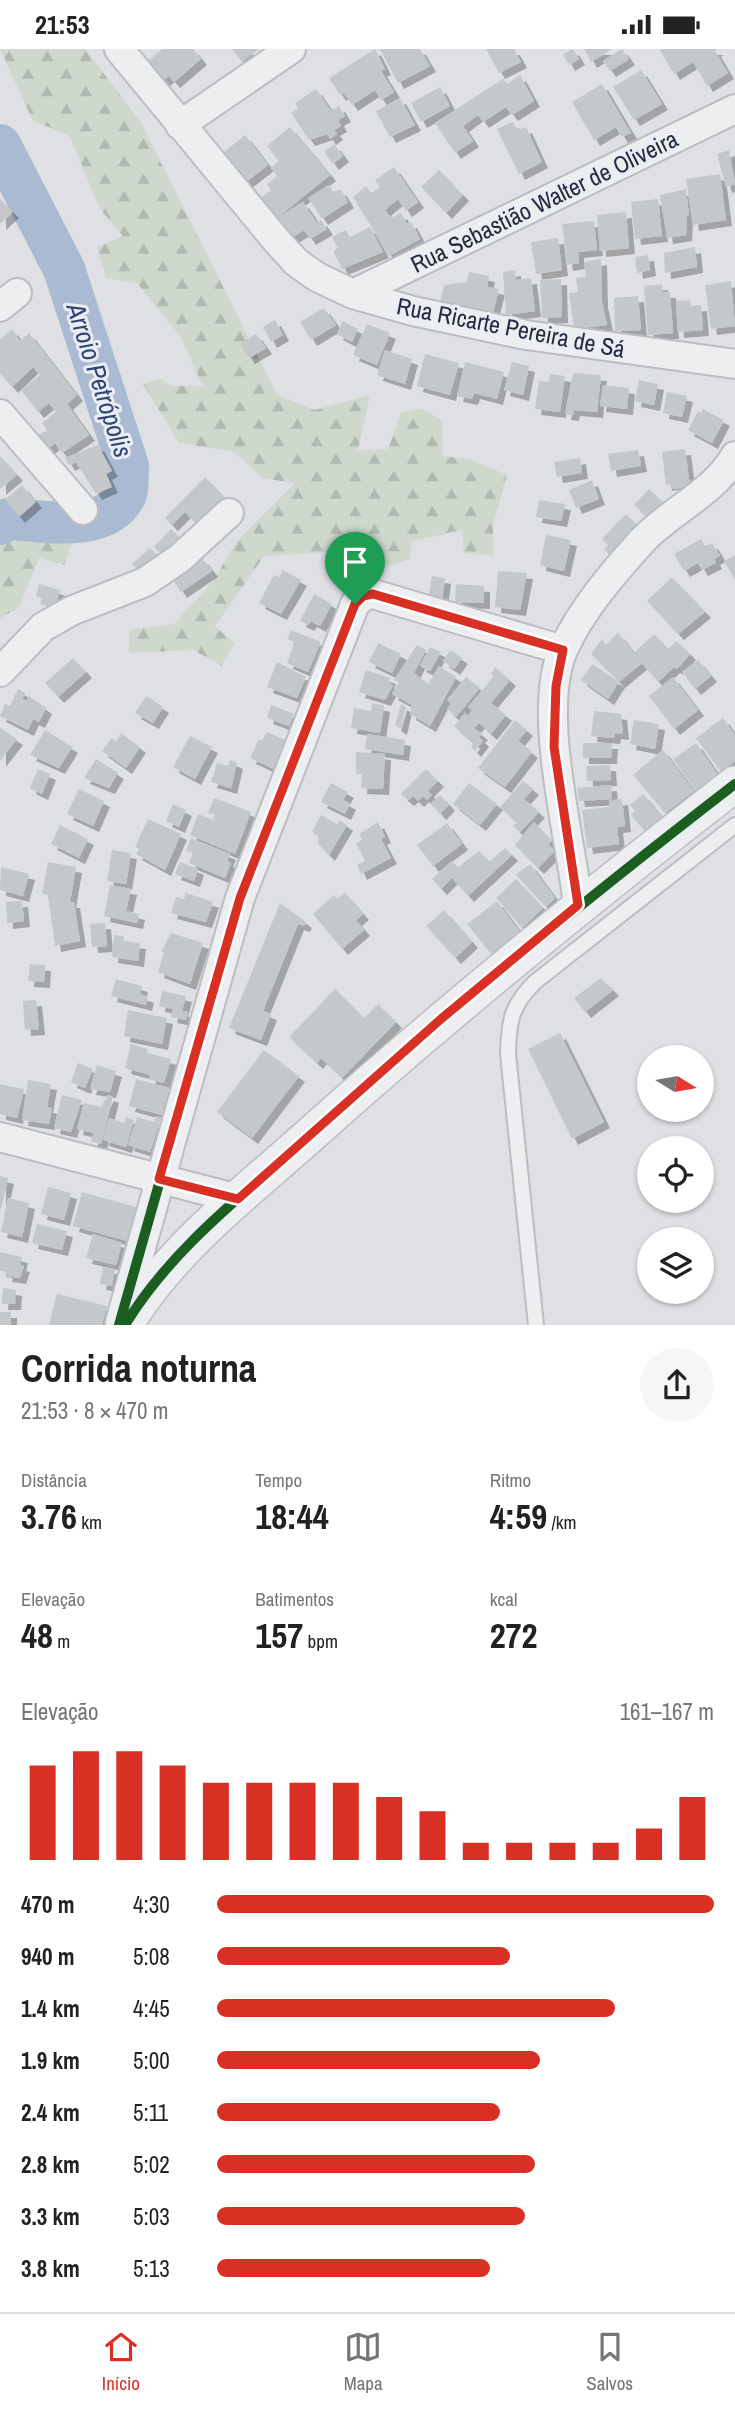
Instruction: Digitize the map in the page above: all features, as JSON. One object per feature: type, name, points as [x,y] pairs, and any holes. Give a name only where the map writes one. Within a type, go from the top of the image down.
[{"type":"street","name":"Rua Ricarte Pereira de Sá","points":[[119,49],[296,262],[317,277],[353,294],[464,324],[729,370]]},
{"type":"street","points":[[180,125],[291,49]]},
{"type":"street","name":"Rua Sebastião Walter de Oliveira","points":[[353,294],[735,109]]},
{"type":"street","points":[[0,414],[83,510]]},
{"type":"street","points":[[578,905],[554,747],[556,686],[563,650],[595,599],[644,540],[668,517],[716,481],[735,456]]},
{"type":"street","points":[[0,672],[43,627],[71,611],[145,582],[180,558],[229,513]]},
{"type":"street","points":[[119,1325],[252,862],[355,604],[363,596],[373,594],[563,650]]},
{"type":"street","points":[[125,1325],[157,1278],[238,1199],[441,1019],[578,905],[735,784]]},
{"type":"street","points":[[0,1137],[238,1199]]},
{"type":"lane","points":[[536,1325],[508,1054],[508,1024],[517,999],[735,825]]},
{"type":"green space","points":[[0,49],[85,49],[140,121],[277,395],[315,410],[370,395],[358,450],[388,449],[401,413],[421,408],[442,420],[443,456],[469,459],[507,475],[493,526],[493,556],[464,553],[462,530],[412,541],[410,559],[359,576],[356,550],[264,556],[215,626],[234,643],[222,666],[193,650],[129,653],[129,630],[174,624],[214,580],[236,542],[295,483],[262,478],[235,452],[179,443],[143,384],[161,379],[171,386],[203,386],[180,336],[137,283],[106,278],[97,247],[123,236],[100,209],[69,135],[33,121]]},
{"type":"green space","points":[[36,526],[74,537],[64,565],[39,558],[19,608],[0,618],[0,533]]},
{"type":"building","points":[[162,49],[193,49],[201,59],[174,82],[169,76],[164,80],[147,62]]},
{"type":"building","points":[[232,49],[259,49],[242,62]]},
{"type":"building","points":[[375,49],[385,69],[381,71],[394,92],[381,100],[375,90],[352,105],[344,93],[340,95],[329,78]]},
{"type":"building","points":[[380,49],[420,49],[430,66],[398,83]]},
{"type":"building","points":[[486,49],[514,49],[521,62],[499,73]]},
{"type":"building","points":[[573,49],[579,59],[569,65],[563,54]]},
{"type":"building","points":[[584,49],[612,49],[591,62]]},
{"type":"building","points":[[622,49],[629,59],[610,71],[603,61]]},
{"type":"building","points":[[659,49],[718,49],[715,51],[728,73],[707,86],[693,62],[674,74]]},
{"type":"building","points":[[641,70],[662,104],[634,120],[613,87]]},
{"type":"building","points":[[520,75],[534,101],[512,115],[506,107],[483,122],[478,115],[463,126],[473,141],[455,153],[435,123],[503,79],[507,84]]},
{"type":"building","points":[[602,84],[631,133],[622,137],[616,127],[594,140],[572,102]]},
{"type":"building","points":[[440,87],[450,106],[421,122],[411,103]]},
{"type":"building","points":[[316,89],[331,111],[339,106],[345,116],[338,120],[341,126],[334,130],[337,134],[330,139],[327,134],[309,140],[291,113],[298,108],[295,103]]},
{"type":"building","points":[[400,98],[415,125],[390,137],[376,111]]},
{"type":"building","points":[[513,122],[517,130],[526,127],[542,162],[519,174],[497,129]]},
{"type":"building","points":[[290,127],[330,175],[277,218],[303,202],[317,223],[321,220],[327,229],[310,239],[304,230],[288,240],[258,200],[271,190],[267,184],[277,176],[271,168],[279,161],[267,146]]},
{"type":"building","points":[[245,135],[268,165],[246,182],[223,153]]},
{"type":"building","points":[[334,144],[343,156],[333,164],[324,152]]},
{"type":"building","points":[[729,150],[735,184],[726,187],[717,154]]},
{"type":"building","points":[[394,167],[418,202],[406,211],[398,199],[385,210],[391,218],[401,213],[407,224],[411,222],[420,239],[389,256],[353,197],[366,186],[371,193],[380,187],[375,180]]},
{"type":"building","points":[[439,170],[463,195],[446,213],[421,187]]},
{"type":"building","points":[[720,174],[726,220],[693,225],[686,179]]},
{"type":"building","points":[[329,185],[334,193],[340,189],[348,202],[322,219],[308,198]]},
{"type":"building","points":[[686,189],[689,216],[686,235],[667,238],[660,195]]},
{"type":"building","points":[[0,199],[13,212],[0,224]]},
{"type":"building","points":[[658,199],[662,236],[635,239],[631,202]]},
{"type":"building","points":[[626,212],[629,248],[600,251],[597,215]]},
{"type":"building","points":[[594,221],[597,250],[578,252],[579,263],[567,265],[562,224]]},
{"type":"building","points":[[370,227],[383,252],[342,269],[333,251],[338,248],[332,237],[346,230],[350,237]]},
{"type":"building","points":[[558,238],[562,270],[536,274],[531,242]]},
{"type":"building","points":[[695,247],[697,267],[665,273],[664,253]]},
{"type":"building","points":[[648,255],[650,270],[637,273],[635,257]]},
{"type":"building","points":[[601,259],[602,302],[607,325],[574,329],[569,293],[578,292],[576,278],[586,277],[584,262]]},
{"type":"building","points":[[515,270],[516,280],[531,278],[535,311],[506,315],[503,272]]},
{"type":"building","points":[[469,272],[489,276],[487,287],[499,289],[492,316],[440,304],[444,285],[467,282]]},
{"type":"building","points":[[561,279],[562,317],[542,318],[540,280]]},
{"type":"building","points":[[731,281],[735,326],[711,329],[705,285]]},
{"type":"building","points":[[662,284],[662,292],[670,292],[673,333],[648,335],[644,286]]},
{"type":"building","points":[[638,296],[641,330],[615,331],[614,298]]},
{"type":"building","points":[[690,300],[691,306],[701,305],[703,330],[678,332],[676,301]]},
{"type":"building","points":[[324,308],[336,325],[311,340],[300,322]]},
{"type":"building","points":[[275,320],[283,335],[271,342],[263,327]]},
{"type":"building","points":[[343,321],[358,329],[352,342],[337,334]]},
{"type":"building","points":[[367,324],[390,333],[377,365],[353,355]]},
{"type":"building","points":[[12,329],[20,341],[29,333],[77,395],[67,404],[89,435],[62,453],[55,443],[49,448],[39,435],[47,430],[42,423],[56,412],[49,403],[38,412],[21,390],[40,375],[33,367],[12,387],[0,373],[0,340]]},
{"type":"building","points":[[256,334],[266,348],[249,358],[240,344]]},
{"type":"building","points":[[385,350],[412,359],[405,384],[377,375]]},
{"type":"building","points":[[425,354],[459,363],[450,395],[417,386]]},
{"type":"building","points":[[465,362],[504,372],[497,399],[474,393],[472,399],[457,396]]},
{"type":"building","points":[[512,362],[529,366],[523,395],[504,390]]},
{"type":"building","points":[[573,373],[601,375],[597,412],[574,410],[573,415],[565,414]]},
{"type":"building","points":[[550,374],[565,376],[560,412],[535,409],[539,381],[549,382]]},
{"type":"building","points":[[639,380],[658,384],[654,405],[635,401]]},
{"type":"building","points":[[603,385],[629,388],[627,409],[600,406]]},
{"type":"building","points":[[667,392],[687,396],[682,417],[663,413]]},
{"type":"building","points":[[703,409],[724,420],[712,443],[688,430],[698,411],[701,413]]},
{"type":"building","points":[[98,445],[112,471],[106,474],[112,487],[96,494],[76,462],[69,465],[65,458]]},
{"type":"building","points":[[685,449],[690,487],[673,489],[672,484],[666,485],[662,452]]},
{"type":"building","points":[[638,450],[641,466],[611,471],[608,454]]},
{"type":"building","points":[[0,456],[17,475],[0,489]]},
{"type":"building","points":[[580,458],[582,473],[557,477],[554,462]]},
{"type":"building","points":[[205,477],[225,498],[197,525],[185,512],[172,525],[165,518]]},
{"type":"building","points":[[592,480],[599,499],[576,508],[569,490]]},
{"type":"building","points":[[22,485],[36,502],[19,517],[5,500]]},
{"type":"building","points":[[649,489],[665,504],[650,520],[634,505]]},
{"type":"building","points":[[539,500],[565,504],[561,521],[536,517]]},
{"type":"building","points":[[626,514],[642,530],[614,560],[604,549],[608,545],[602,539]]},
{"type":"building","points":[[171,529],[185,543],[168,560],[154,547]]},
{"type":"building","points":[[546,535],[571,540],[564,571],[540,565]]},
{"type":"building","points":[[701,539],[705,547],[712,543],[720,556],[714,559],[716,563],[702,570],[698,563],[684,571],[674,554]]},
{"type":"building","points":[[150,548],[161,560],[143,576],[132,564]]},
{"type":"building","points":[[735,555],[735,580],[724,561]]},
{"type":"building","points":[[202,558],[212,571],[181,592],[172,578]]},
{"type":"building","points":[[283,570],[301,580],[281,614],[259,603],[274,575],[279,577]]},
{"type":"building","points":[[498,571],[527,573],[520,610],[495,607]]},
{"type":"building","points":[[432,576],[445,578],[442,601],[428,599]]},
{"type":"building","points":[[672,577],[705,612],[678,634],[647,601]]},
{"type":"building","points":[[39,584],[60,590],[55,608],[40,604],[42,598],[36,596]]},
{"type":"building","points":[[456,584],[484,586],[484,603],[455,602]]},
{"type":"building","points":[[314,594],[332,604],[320,626],[311,621],[308,625],[300,621]]},
{"type":"building","points":[[291,630],[321,642],[308,672],[287,663],[295,642],[287,639]]},
{"type":"building","points":[[618,633],[634,653],[654,634],[668,649],[677,641],[690,654],[677,669],[674,667],[658,682],[642,663],[619,682],[591,654],[602,639],[606,645]]},
{"type":"building","points":[[378,643],[401,654],[392,673],[369,662]]},
{"type":"building","points":[[417,645],[426,650],[414,673],[428,684],[439,666],[456,677],[430,726],[410,714],[412,705],[392,694],[399,682],[394,680]]},
{"type":"building","points":[[430,647],[441,652],[430,671],[420,666]]},
{"type":"building","points":[[450,650],[462,658],[454,669],[443,661]]},
{"type":"building","points":[[73,658],[86,672],[58,697],[45,683]]},
{"type":"building","points":[[698,660],[711,676],[695,689],[682,672]]},
{"type":"building","points":[[277,662],[306,677],[297,698],[267,687]]},
{"type":"building","points":[[592,664],[619,682],[608,699],[581,680]]},
{"type":"building","points":[[495,667],[510,680],[491,703],[506,715],[491,734],[479,723],[474,728],[482,734],[479,737],[483,741],[475,751],[471,747],[474,743],[454,726],[465,713],[468,716],[473,711],[468,707],[494,676],[491,674]]},
{"type":"building","points":[[366,670],[390,678],[388,682],[393,685],[385,700],[359,692]]},
{"type":"building","points":[[466,677],[480,688],[456,717],[447,709],[451,704],[447,700]]},
{"type":"building","points":[[673,677],[698,710],[674,729],[649,696]]},
{"type":"building","points":[[18,689],[25,693],[22,699],[27,701],[29,696],[46,708],[39,722],[33,719],[28,730],[0,716],[5,704],[10,706]]},
{"type":"building","points":[[146,696],[163,707],[153,723],[135,713]]},
{"type":"building","points":[[372,703],[384,706],[380,733],[351,728],[354,708],[371,711]]},
{"type":"building","points":[[401,704],[406,707],[401,729],[395,725]]},
{"type":"building","points":[[271,705],[294,714],[289,726],[267,718]]},
{"type":"building","points":[[594,711],[621,714],[623,734],[615,733],[614,738],[591,736]]},
{"type":"building","points":[[723,718],[735,735],[735,761],[721,772],[696,738]]},
{"type":"building","points":[[515,720],[527,730],[518,741],[532,752],[505,787],[478,768]]},
{"type":"building","points":[[634,720],[659,724],[655,749],[630,744]]},
{"type":"building","points":[[0,728],[17,739],[0,761]]},
{"type":"building","points":[[45,730],[72,747],[59,768],[30,755]]},
{"type":"building","points":[[267,732],[287,741],[274,769],[250,758],[259,739],[262,741]]},
{"type":"building","points":[[121,733],[140,747],[126,768],[102,751],[112,738],[116,741]]},
{"type":"building","points":[[367,734],[405,740],[403,755],[365,749]]},
{"type":"building","points":[[190,736],[212,747],[195,779],[173,767]]},
{"type":"building","points":[[583,743],[612,743],[611,758],[583,758]]},
{"type":"building","points":[[696,743],[727,788],[714,798],[704,784],[695,790],[673,759]]},
{"type":"building","points":[[663,750],[694,791],[665,813],[633,775]]},
{"type":"building","points":[[356,752],[385,754],[383,789],[361,788],[362,774],[356,774]]},
{"type":"building","points":[[96,759],[118,773],[109,788],[84,778]]},
{"type":"building","points":[[230,760],[237,763],[231,788],[211,782],[217,763],[228,766]]},
{"type":"building","points":[[610,765],[611,780],[587,781],[586,766]]},
{"type":"building","points":[[38,769],[50,774],[42,794],[30,788]]},
{"type":"building","points":[[426,769],[438,781],[428,791],[432,795],[427,800],[423,796],[418,801],[413,796],[408,800],[401,794]]},
{"type":"building","points":[[523,781],[533,789],[524,799],[539,812],[520,832],[513,826],[517,823],[500,807]]},
{"type":"building","points":[[331,783],[348,792],[343,800],[350,804],[345,814],[321,802]]},
{"type":"building","points":[[469,783],[497,804],[480,825],[453,804]]},
{"type":"building","points":[[611,785],[612,799],[579,801],[577,788]]},
{"type":"building","points":[[79,789],[104,801],[93,826],[67,814]]},
{"type":"building","points":[[643,794],[666,822],[648,835],[631,815],[635,811],[630,805]]},
{"type":"building","points":[[440,795],[449,805],[440,814],[431,803]]},
{"type":"building","points":[[214,798],[251,812],[235,854],[190,835],[198,814],[213,820],[215,815],[208,813]]},
{"type":"building","points":[[622,799],[625,826],[617,827],[619,844],[587,848],[582,810],[609,807],[609,801]]},
{"type":"building","points":[[173,804],[186,810],[179,827],[166,821]]},
{"type":"building","points":[[321,815],[337,824],[340,820],[347,825],[329,855],[317,843],[320,838],[312,832]]},
{"type":"building","points":[[148,819],[181,834],[165,870],[136,854],[139,849],[135,847]]},
{"type":"building","points":[[378,822],[385,837],[381,839],[391,858],[361,874],[357,865],[365,861],[356,843],[362,840],[359,834]]},
{"type":"building","points":[[534,822],[552,841],[548,844],[555,851],[538,868],[515,845]]},
{"type":"building","points":[[447,823],[462,844],[433,866],[417,845]]},
{"type":"building","points":[[60,825],[88,839],[79,858],[51,844]]},
{"type":"building","points":[[191,838],[230,854],[227,861],[231,863],[225,878],[189,863],[193,853],[186,851]]},
{"type":"building","points":[[505,848],[512,855],[468,896],[452,878],[441,889],[432,879],[452,861],[458,867],[479,851],[489,862]]},
{"type":"building","points":[[112,850],[131,853],[126,884],[107,881]]},
{"type":"building","points":[[48,862],[76,867],[70,902],[74,902],[80,941],[55,946],[48,895],[42,894]]},
{"type":"building","points":[[180,862],[198,869],[194,881],[175,874]]},
{"type":"building","points":[[530,864],[555,898],[546,907],[516,875]]},
{"type":"building","points":[[1,867],[29,874],[23,896],[0,890]]},
{"type":"building","points":[[516,879],[543,908],[522,928],[496,898]]},
{"type":"building","points":[[110,885],[131,889],[126,911],[139,914],[137,923],[104,916]]},
{"type":"building","points":[[186,893],[213,902],[206,922],[171,913],[176,897],[184,899]]},
{"type":"building","points":[[345,893],[363,914],[356,920],[364,930],[342,949],[313,914],[334,895],[337,899]]},
{"type":"building","points":[[22,901],[24,921],[7,923],[6,902]]},
{"type":"building","points":[[497,901],[520,932],[492,955],[467,924]]},
{"type":"building","points":[[280,903],[306,922],[304,926],[298,924],[263,1011],[271,1014],[261,1040],[229,1028]]},
{"type":"building","points":[[444,910],[472,942],[455,958],[426,926]]},
{"type":"building","points":[[105,923],[107,946],[92,947],[90,924]]},
{"type":"building","points":[[171,933],[203,943],[190,984],[158,972],[164,952],[161,952]]},
{"type":"building","points":[[114,935],[124,936],[123,941],[140,943],[138,961],[112,957]]},
{"type":"building","points":[[30,964],[45,965],[44,982],[28,981]]},
{"type":"building","points":[[601,978],[613,990],[585,1012],[574,998]]},
{"type":"building","points":[[116,979],[142,986],[140,994],[148,997],[146,1005],[111,996]]},
{"type":"building","points":[[335,989],[364,1018],[378,1004],[396,1022],[342,1078],[321,1058],[317,1063],[289,1037]]},
{"type":"building","points":[[162,991],[186,996],[182,1011],[188,1012],[186,1020],[171,1017],[173,1009],[159,1006]]},
{"type":"building","points":[[36,1000],[39,1029],[25,1030],[23,1001]]},
{"type":"building","points":[[128,1010],[167,1018],[162,1044],[124,1036]]},
{"type":"building","points":[[560,1033],[604,1122],[572,1139],[528,1049]]},
{"type":"building","points":[[131,1044],[148,1049],[147,1053],[171,1059],[164,1083],[149,1079],[150,1075],[125,1068]]},
{"type":"building","points":[[264,1050],[299,1076],[252,1138],[217,1112]]},
{"type":"building","points":[[78,1063],[93,1069],[85,1088],[71,1082]]},
{"type":"building","points":[[97,1065],[116,1071],[110,1092],[90,1089]]},
{"type":"building","points":[[136,1079],[169,1088],[162,1115],[129,1106]]},
{"type":"building","points":[[28,1080],[51,1084],[47,1107],[52,1108],[49,1124],[22,1120]]},
{"type":"building","points":[[0,1084],[24,1089],[17,1118],[0,1114]]},
{"type":"building","points":[[62,1095],[82,1100],[71,1132],[54,1128]]},
{"type":"building","points":[[108,1095],[113,1097],[101,1144],[91,1141],[94,1133],[77,1129],[84,1103],[101,1107]]},
{"type":"building","points":[[156,1116],[161,1118],[150,1152],[128,1145],[137,1117],[154,1122]]},
{"type":"building","points":[[126,1117],[134,1120],[126,1147],[103,1140],[109,1118],[124,1123]]},
{"type":"building","points":[[0,1176],[8,1178],[1,1209],[0,1209]]},
{"type":"building","points":[[48,1187],[71,1193],[64,1220],[41,1214]]},
{"type":"building","points":[[82,1192],[136,1207],[127,1241],[73,1226]]},
{"type":"building","points":[[8,1198],[29,1203],[22,1237],[1,1232]]},
{"type":"building","points":[[37,1224],[67,1231],[62,1250],[32,1243]]},
{"type":"building","points":[[93,1234],[122,1243],[116,1265],[86,1258]]},
{"type":"building","points":[[0,1252],[22,1257],[20,1265],[24,1266],[20,1278],[6,1276],[7,1272],[0,1271]]},
{"type":"building","points":[[103,1267],[115,1269],[112,1286],[100,1284]]},
{"type":"building","points":[[3,1288],[16,1290],[15,1304],[2,1304]]},
{"type":"building","points":[[57,1294],[107,1306],[102,1325],[49,1325]]},
{"type":"building","points":[[0,1312],[11,1312],[11,1325],[0,1325]]},
{"type":"waterway","name":"Arroio Petrópolis","points":[[0,145],[64,269],[128,466],[126,494],[117,507],[105,515],[90,520],[56,523],[8,519],[0,524]]},
{"type":"cycle path","points":[[119,1325],[240,898],[355,604],[363,596],[373,594],[563,650]]},
{"type":"cycle path","points":[[125,1325],[164,1272],[234,1201],[466,1000],[572,912],[735,784]]},
{"type":"route","points":[[373,594],[563,650],[556,686],[554,747],[578,905],[400,1054],[238,1199],[159,1179],[252,862],[355,604],[363,596],[373,594]]}]
